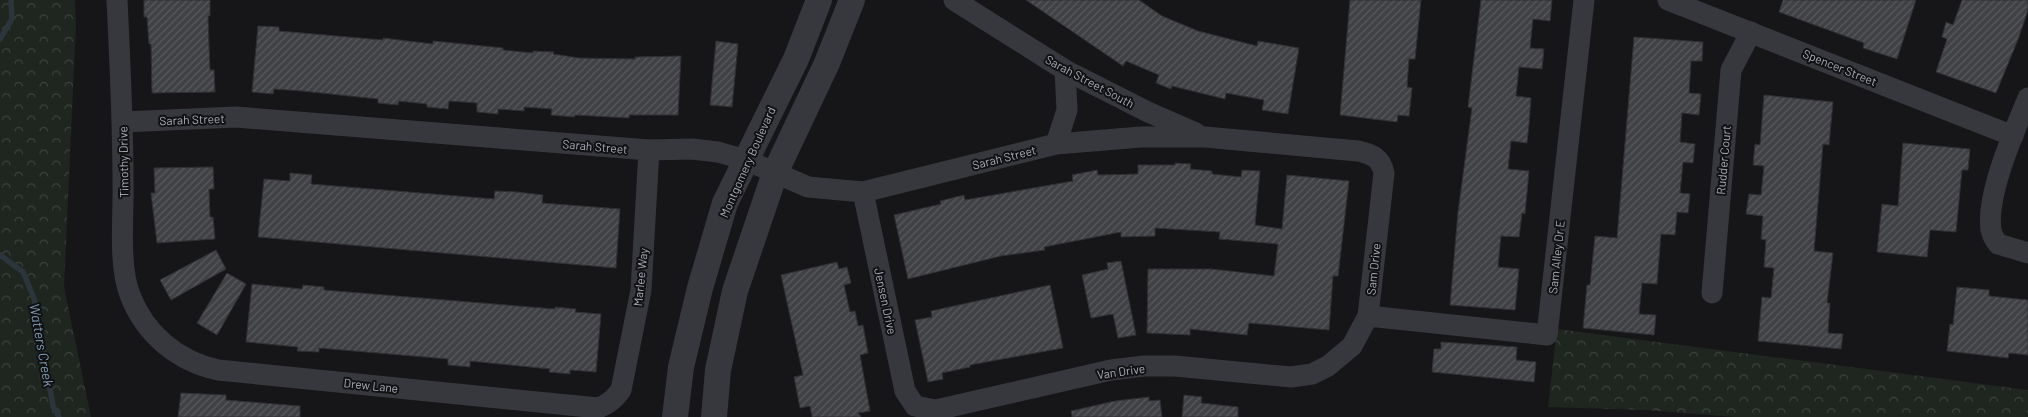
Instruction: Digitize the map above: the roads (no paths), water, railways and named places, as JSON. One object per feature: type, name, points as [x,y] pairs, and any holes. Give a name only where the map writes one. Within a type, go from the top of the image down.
[{"type":"street","name":"Timothy Drive","points":[[118,0],[124,266],[129,294],[143,320]]},
{"type":"street","name":"Montgomery Boulevard","points":[[675,417],[680,367],[700,288],[725,203],[796,59],[819,0]]},
{"type":"street","points":[[714,417],[718,370],[735,291],[775,173],[826,63],[852,0]]},
{"type":"street","name":"Sarah Street South","points":[[954,0],[1065,70],[1148,112],[1205,136]]},
{"type":"street","name":"Sam Alley Dr E","points":[[1368,316],[1547,335],[1584,0]]},
{"type":"street","name":"Spencer Street","points":[[1668,0],[2013,136]]},
{"type":"street","name":"Rudder Court","points":[[1712,292],[1731,70],[1751,32]]},
{"type":"street","points":[[1056,144],[1067,110],[1065,70]]},
{"type":"street","points":[[2028,98],[2000,172],[1991,219],[1991,232],[1998,244],[2028,253]]},
{"type":"street","name":"Sarah Street","points":[[122,122],[236,117],[649,150],[692,149],[718,152],[746,160],[808,187],[863,192],[1056,144],[1141,137],[1205,136],[1358,151],[1371,154],[1378,159]]},
{"type":"street","name":"Marlee Way","points":[[614,400],[621,390],[641,290],[649,150]]},
{"type":"street","name":"Sam Drive","points":[[1328,366],[1352,346],[1368,316],[1383,186],[1382,165],[1378,159]]},
{"type":"street","name":"Jensen Drive","points":[[863,192],[905,391],[915,406]]},
{"type":"street","name":"Drew Lane","points":[[143,320],[168,348],[197,366],[218,370],[598,408],[614,400]]},
{"type":"street","name":"Van Drive","points":[[915,406],[936,410],[1111,370],[1144,366],[1175,366],[1291,377],[1312,374],[1328,366]]},
{"type":"waterway","name":"Watters Creek","points":[[0,39],[12,19],[11,0]]},
{"type":"waterway","name":"Watters Creek","points":[[0,255],[23,272],[34,298],[53,406],[59,417]]}]
